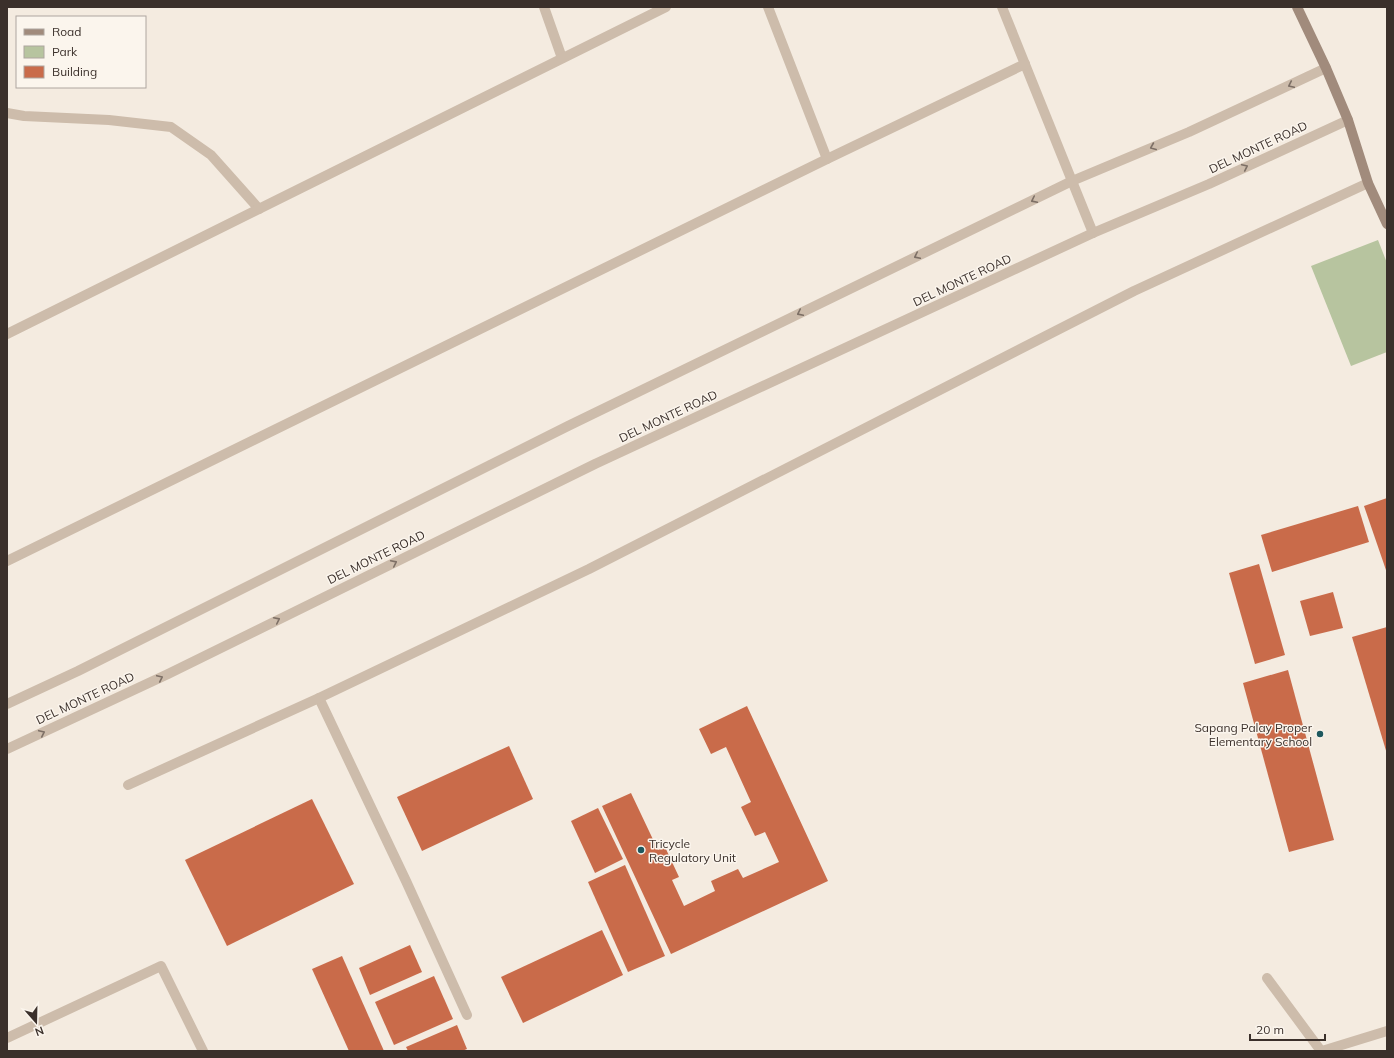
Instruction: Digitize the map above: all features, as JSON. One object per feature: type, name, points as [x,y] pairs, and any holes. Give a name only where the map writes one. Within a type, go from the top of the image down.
[{"type":"main road","points":[[1297,7],[1326,68],[1348,120],[1368,183],[1387,224]]},
{"type":"street","points":[[544,7],[562,58]]},
{"type":"street","points":[[7,334],[666,7]]},
{"type":"street","points":[[768,7],[827,159]]},
{"type":"street","points":[[1002,7],[1093,234]]},
{"type":"street","points":[[7,561],[827,159],[1025,64]]},
{"type":"street","points":[[7,704],[86,667],[568,426],[1072,181],[1189,132],[1326,68]]},
{"type":"street","points":[[7,113],[24,116],[109,120],[171,127],[211,155],[258,209]]},
{"type":"street","name":"DEL MONTE ROAD","points":[[7,749],[168,674],[595,464],[1093,234],[1209,184],[1348,120]]},
{"type":"street","points":[[128,785],[319,698],[589,569],[1134,291],[1368,183]]},
{"type":"street","points":[[319,698],[406,881],[467,1015]]},
{"type":"street","points":[[7,1038],[161,966],[203,1051]]},
{"type":"street","points":[[1267,978],[1322,1051],[1387,1031]]},
{"type":"green space","points":[[1378,240],[1387,263],[1387,352],[1351,366],[1311,266]]},
{"type":"building","points":[[1387,498],[1387,573],[1364,506]]},
{"type":"building","points":[[1358,506],[1369,542],[1272,572],[1261,535]]},
{"type":"building","points":[[1259,564],[1285,655],[1255,664],[1229,573]]},
{"type":"building","points":[[1333,592],[1343,628],[1310,636],[1300,601]]},
{"type":"building","points":[[1387,627],[1387,754],[1352,637]]},
{"type":"building","points":[[1288,670],[1334,840],[1289,852],[1243,683]]},
{"type":"building","points":[[747,706],[828,881],[671,954],[602,806],[631,793],[658,850],[665,847],[679,877],[672,880],[684,906],[715,891],[711,881],[738,869],[743,878],[779,862],[765,832],[755,836],[741,807],[751,802],[726,747],[711,754],[699,729]]},
{"type":"building","points":[[509,746],[533,799],[422,851],[397,797]]},
{"type":"building","points":[[312,799],[354,884],[227,946],[185,860]]},
{"type":"building","points":[[598,808],[623,859],[595,873],[571,821]]},
{"type":"building","points":[[625,865],[665,956],[628,972],[588,882]]},
{"type":"building","points":[[602,930],[623,975],[523,1023],[501,977]]},
{"type":"building","points":[[410,945],[422,972],[370,995],[359,968]]},
{"type":"building","points":[[342,956],[384,1051],[349,1051],[312,969]]},
{"type":"building","points":[[434,976],[453,1019],[394,1045],[375,1002]]},
{"type":"building","points":[[457,1025],[467,1049],[462,1051],[408,1051],[406,1047]]},
{"type":"place","name":"Sapang Palay Proper Elementary School","points":[[1320,734]]},
{"type":"place","name":"Tricycle Regulatory Unit","points":[[641,850]]}]
